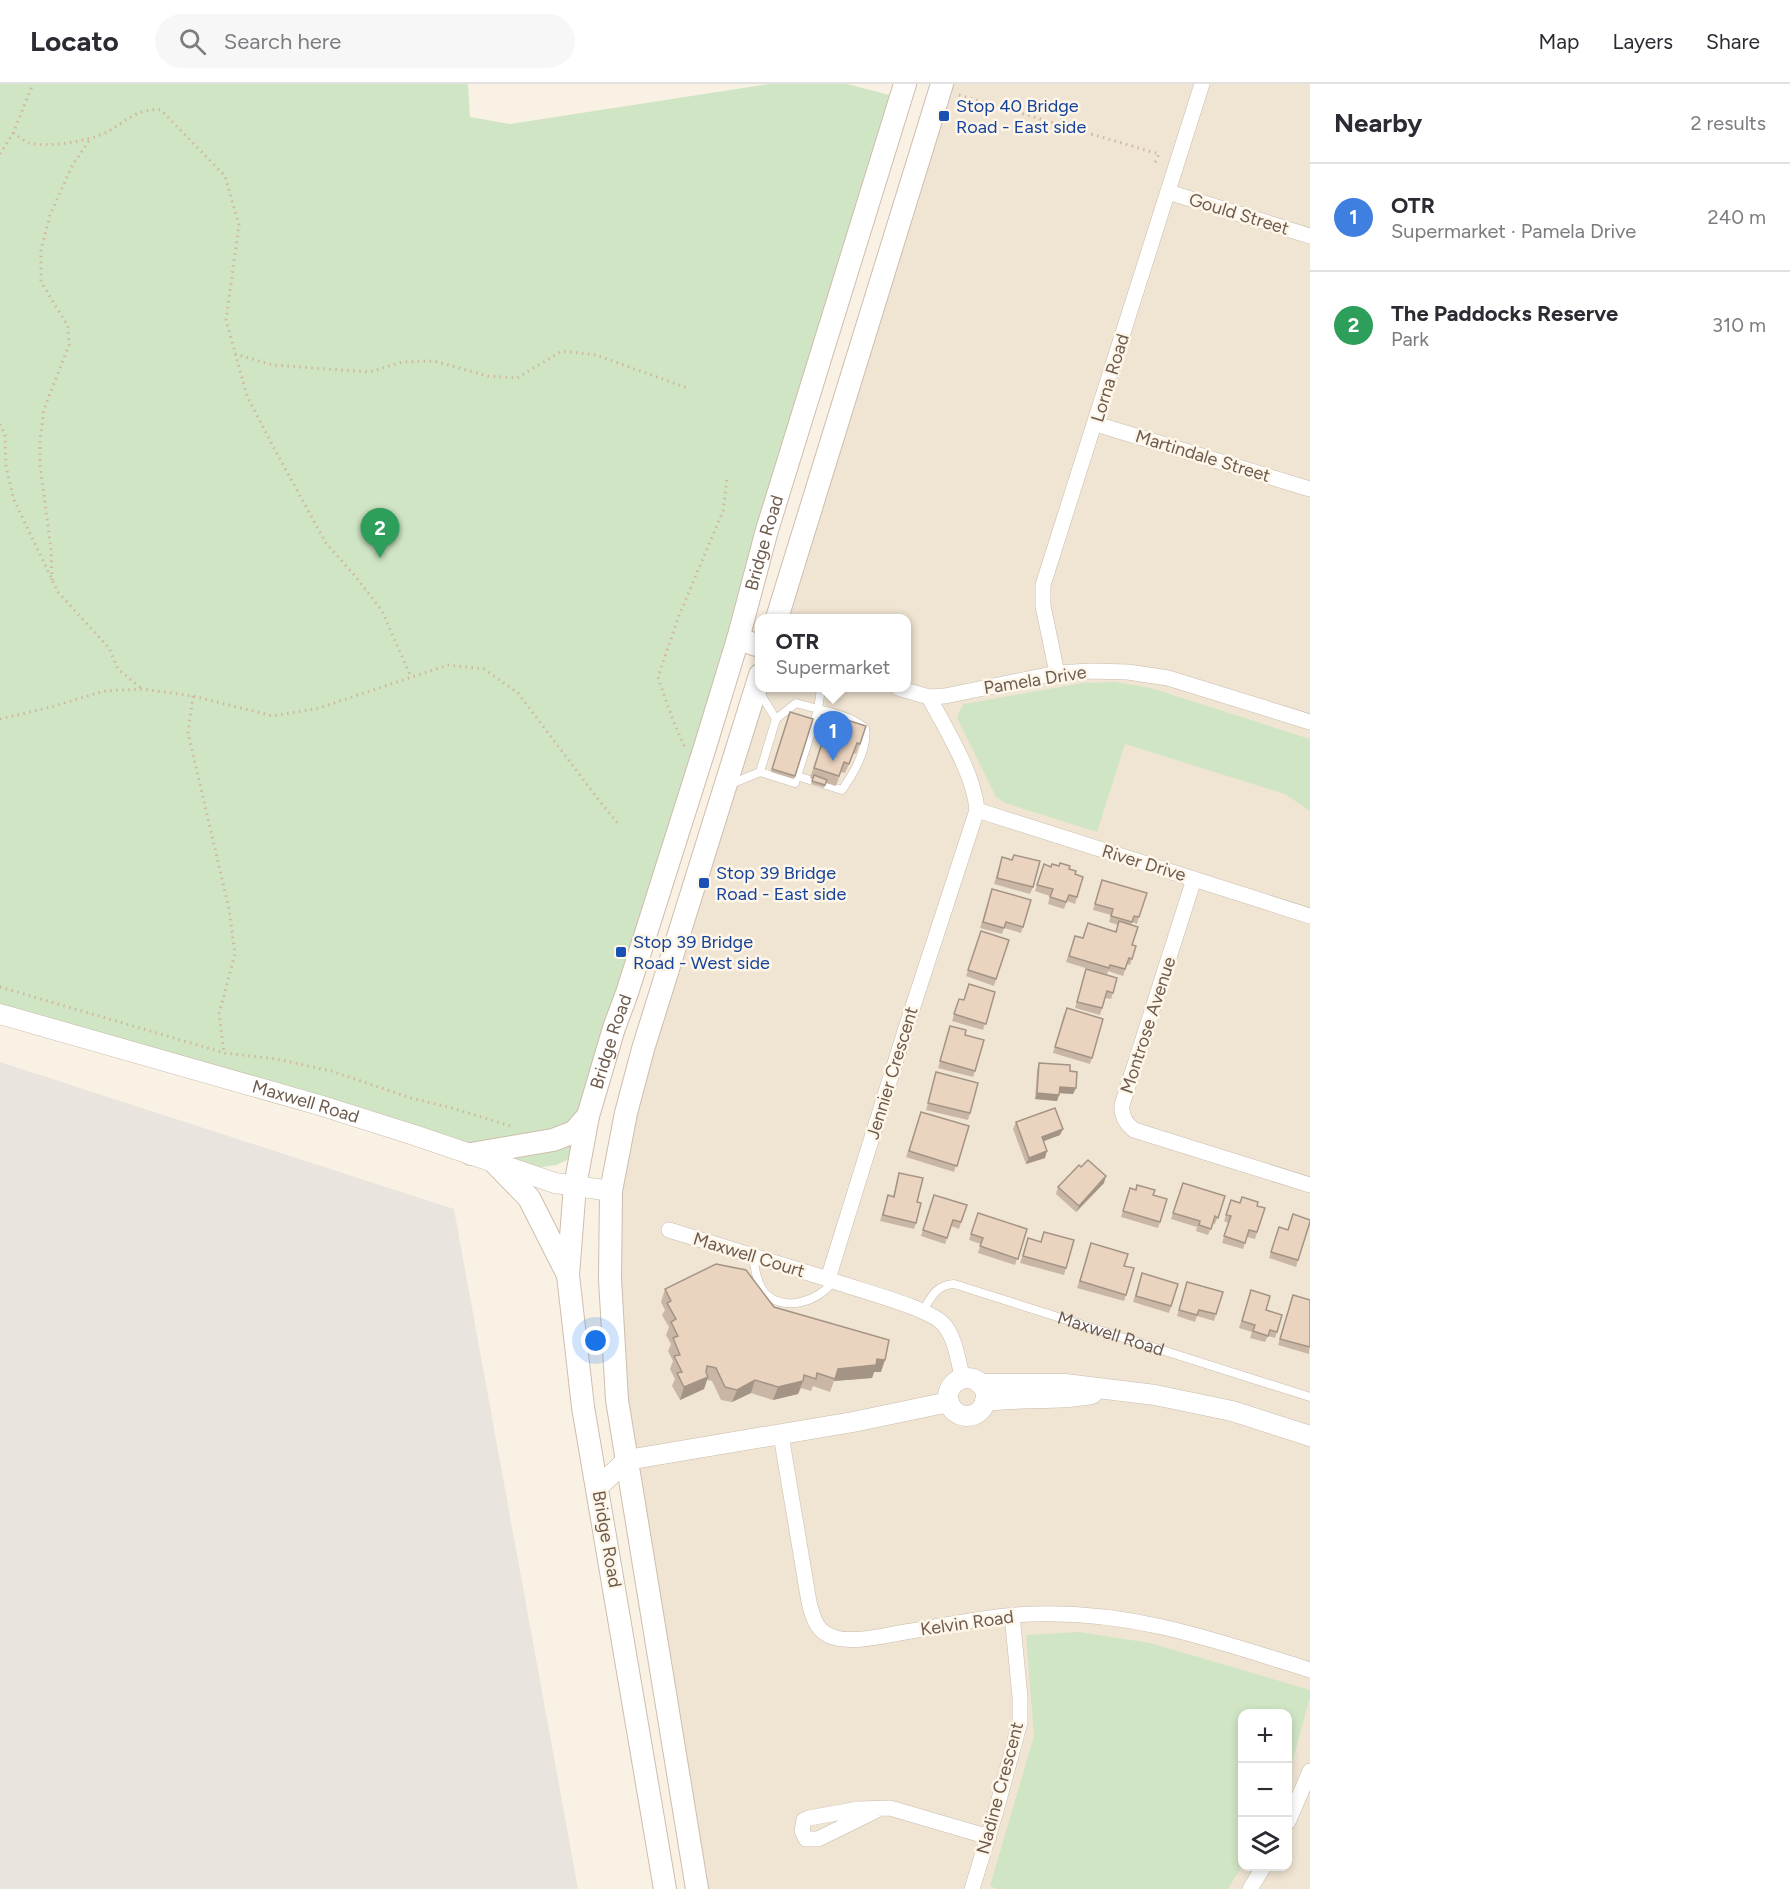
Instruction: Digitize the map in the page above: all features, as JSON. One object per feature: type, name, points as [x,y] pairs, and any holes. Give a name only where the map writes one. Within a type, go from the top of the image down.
[{"type":"main road","name":"Bridge Road","points":[[665,1889],[583,1407],[568,1275],[574,1186],[588,1116],[614,1029],[738,639],[767,530],[905,84]]},
{"type":"main road","name":"Bridge Road","points":[[778,614],[949,89]]},
{"type":"main road","points":[[738,639],[755,645]]},
{"type":"main road","name":"Bridge Road","points":[[697,1889],[617,1400],[612,1339],[610,1191],[626,1113],[643,1049],[755,689]]},
{"type":"main road","points":[[471,1154],[553,1140],[574,1132],[588,1116]]},
{"type":"main road","points":[[495,1163],[529,1198],[568,1275]]},
{"type":"street","name":"Lorna Road","points":[[1058,673],[1043,606],[1043,585],[1096,424],[1202,84]]},
{"type":"street","name":"Gould Street","points":[[1168,192],[1310,236]]},
{"type":"street","name":"Martindale Street","points":[[1096,424],[1310,489]]},
{"type":"street","name":"Pamela Drive","points":[[911,691],[929,697],[945,696],[1058,673],[1128,672],[1168,678],[1310,722]]},
{"type":"street","points":[[929,697],[974,790],[977,810]]},
{"type":"street","name":"River Drive","points":[[977,810],[1310,916]]},
{"type":"street","name":"Jennier Crescent","points":[[831,1280],[908,1020],[977,810]]},
{"type":"street","name":"Montrose Avenue","points":[[1194,879],[1122,1105],[1123,1115],[1134,1130],[1310,1185]]},
{"type":"street","name":"Maxwell Road","points":[[0,1014],[319,1105],[555,1183],[610,1191]]},
{"type":"street","name":"Maxwell Court","points":[[669,1230],[831,1280]]},
{"type":"street","points":[[831,1280],[923,1311],[940,1320],[947,1329],[976,1388],[979,1412],[967,1416],[956,1412],[949,1402],[948,1395],[956,1382],[976,1388],[1065,1384],[1155,1395],[1203,1404],[1310,1436]]},
{"type":"street","points":[[598,1487],[627,1460],[781,1435],[949,1402]]},
{"type":"street","name":"Kelvin Road","points":[[781,1435],[809,1602],[815,1622],[822,1632],[833,1638],[850,1639],[1012,1615],[1083,1615],[1152,1624],[1195,1634],[1310,1670]]},
{"type":"street","name":"Nadine Crescent","points":[[972,1889],[989,1837],[1020,1722],[1020,1697],[1012,1615]]},
{"type":"street","points":[[1289,1817],[1310,1771]]},
{"type":"street","points":[[881,1808],[898,1809],[989,1837]]},
{"type":"street","points":[[1251,1889],[1261,1871]]},
{"type":"lane","points":[[764,692],[776,719]]},
{"type":"lane","points":[[724,787],[760,772],[795,783],[818,710],[820,692]]},
{"type":"lane","points":[[760,772],[776,719],[796,703],[856,721],[865,728],[867,738],[854,773],[842,790],[797,776]]},
{"type":"lane","points":[[753,1257],[760,1286],[775,1300],[789,1303],[810,1299],[823,1293],[831,1280]]},
{"type":"lane","name":"Maxwell Road","points":[[923,1311],[936,1290],[947,1284],[954,1284],[1310,1397]]},
{"type":"path","points":[[0,154],[13,133],[33,84]]},
{"type":"path","points":[[949,89],[1159,154],[1155,164]]},
{"type":"path","points":[[13,133],[29,143],[61,145],[104,133],[136,114],[150,109],[161,110],[225,176],[239,225],[226,320],[248,396],[326,543],[357,577],[382,610],[411,677]]},
{"type":"path","points":[[52,580],[51,549],[40,465],[40,440],[44,409],[69,345],[68,326],[41,282],[41,250],[50,215],[72,166],[92,137]]},
{"type":"path","points":[[235,354],[273,365],[370,372],[402,362],[434,361],[488,376],[517,378],[562,351],[596,355],[690,389]]},
{"type":"path","points":[[0,424],[5,435],[6,467],[14,500],[58,592],[109,648],[118,669],[142,689]]},
{"type":"path","points":[[685,747],[658,677],[678,618],[723,511],[727,478]]},
{"type":"path","points":[[0,720],[104,691],[142,689],[193,696],[273,716],[319,708],[448,665],[484,669],[518,693],[620,826]]},
{"type":"path","points":[[193,696],[188,733],[229,909],[235,954],[219,1014],[225,1053]]},
{"type":"path","points":[[0,987],[225,1053],[276,1059],[331,1071],[411,1098],[518,1128]]},
{"type":"shaded area","points":[[942,84],[1310,84],[1310,1889],[697,1889],[627,1460],[611,1191],[759,692],[911,692],[911,614],[778,614]]},
{"type":"shaded area","points":[[0,1062],[454,1209],[578,1889],[0,1889]]},
{"type":"green space","points":[[0,84],[468,84],[470,117],[510,124],[769,84],[847,84],[901,98],[578,1155],[556,1165],[529,1169],[0,1012]]},
{"type":"green space","points":[[1114,682],[1151,688],[1310,739],[1310,811],[1285,794],[1125,744],[1097,832],[1005,803],[996,797],[957,718],[964,704],[1083,683]]},
{"type":"green space","points":[[1079,1632],[1150,1643],[1310,1690],[1292,1763],[1292,1709],[1238,1709],[1239,1871],[1228,1889],[997,1889],[990,1886],[1034,1736],[1026,1635]]},
{"type":"building","points":[[790,712],[813,719],[795,776],[772,769]]},
{"type":"building","points":[[831,715],[866,726],[860,744],[857,743],[849,764],[844,762],[839,776],[814,768]]},
{"type":"building","points":[[814,775],[827,780],[825,785],[812,781]]},
{"type":"building","points":[[1014,855],[1040,861],[1033,887],[997,878],[1002,857],[1012,860]]},
{"type":"building","points":[[1060,863],[1070,866],[1069,869],[1083,877],[1077,897],[1069,895],[1066,902],[1050,897],[1053,889],[1037,885],[1044,864],[1051,867],[1052,864],[1059,866]]},
{"type":"building","points":[[1102,880],[1147,893],[1139,917],[1134,916],[1132,922],[1111,916],[1113,909],[1095,904]]},
{"type":"building","points":[[992,889],[1031,900],[1023,927],[1006,922],[1004,928],[983,922]]},
{"type":"building","points":[[1119,921],[1138,927],[1132,945],[1136,946],[1132,959],[1129,958],[1125,969],[1110,965],[1109,968],[1069,956],[1075,936],[1083,938],[1088,923],[1116,932]]},
{"type":"building","points":[[981,931],[1009,940],[996,979],[968,970]]},
{"type":"building","points":[[1086,969],[1117,978],[1113,993],[1107,991],[1102,1008],[1077,1002]]},
{"type":"building","points":[[969,984],[995,992],[986,1024],[954,1014],[959,999],[964,1000]]},
{"type":"building","points":[[1067,1008],[1103,1019],[1092,1058],[1055,1047]]},
{"type":"building","points":[[950,1026],[966,1030],[965,1035],[984,1040],[975,1071],[940,1061]]},
{"type":"building","points":[[1039,1063],[1070,1065],[1070,1071],[1077,1072],[1076,1088],[1060,1087],[1059,1095],[1037,1093]]},
{"type":"building","points":[[936,1072],[978,1083],[970,1113],[928,1103]]},
{"type":"building","points":[[1055,1108],[1063,1129],[1042,1137],[1047,1151],[1029,1158],[1016,1122]]},
{"type":"building","points":[[921,1112],[969,1126],[957,1166],[909,1151]]},
{"type":"building","points":[[1088,1160],[1106,1176],[1079,1206],[1058,1187],[1079,1165],[1081,1167]]},
{"type":"building","points":[[899,1173],[923,1178],[917,1202],[921,1203],[916,1223],[883,1215],[888,1195],[894,1197]]},
{"type":"building","points":[[1183,1183],[1225,1196],[1218,1218],[1215,1216],[1211,1229],[1199,1225],[1200,1221],[1173,1213]]},
{"type":"building","points":[[1137,1185],[1155,1190],[1153,1195],[1167,1199],[1160,1222],[1123,1211],[1130,1188],[1136,1190]]},
{"type":"building","points":[[934,1195],[967,1205],[961,1222],[953,1220],[947,1238],[923,1230]]},
{"type":"building","points":[[1242,1197],[1258,1202],[1257,1206],[1265,1208],[1257,1232],[1249,1230],[1245,1243],[1224,1236],[1231,1216],[1226,1215],[1231,1200],[1240,1203]]},
{"type":"building","points":[[978,1213],[1027,1229],[1018,1259],[980,1246],[983,1238],[971,1234]]},
{"type":"building","points":[[1293,1214],[1310,1220],[1298,1260],[1271,1252],[1279,1227],[1288,1230]]},
{"type":"building","points":[[1044,1232],[1074,1240],[1066,1268],[1023,1256],[1028,1238],[1041,1242]]},
{"type":"building","points":[[1091,1243],[1128,1254],[1124,1266],[1134,1268],[1126,1295],[1080,1281]]},
{"type":"building","points":[[716,1264],[746,1270],[774,1307],[889,1340],[885,1360],[877,1359],[876,1365],[838,1369],[835,1379],[817,1373],[816,1379],[804,1375],[803,1381],[778,1387],[755,1380],[737,1390],[725,1387],[716,1368],[707,1366],[708,1377],[684,1387],[677,1373],[682,1372],[674,1356],[680,1355],[673,1338],[678,1336],[671,1322],[676,1319],[667,1303],[671,1301],[665,1289]]},
{"type":"building","points":[[1142,1273],[1178,1284],[1171,1306],[1136,1296]]},
{"type":"building","points":[[1187,1282],[1223,1292],[1216,1314],[1199,1310],[1197,1315],[1179,1310]]},
{"type":"building","points":[[1251,1290],[1270,1296],[1266,1310],[1282,1315],[1277,1332],[1270,1330],[1268,1336],[1253,1331],[1255,1325],[1242,1321]]},
{"type":"building","points":[[1293,1295],[1310,1300],[1310,1347],[1280,1339]]},
{"type":"place","name":"Stop 40 Bridge Road - East side","points":[[944,116]]},
{"type":"place","name":"The Paddocks Reserve","points":[[380,558]]},
{"type":"place","name":"OTR","points":[[833,761]]},
{"type":"place","name":"Stop 39 Bridge Road - East side","points":[[704,883]]},
{"type":"place","name":"Stop 39 Bridge Road - West side","points":[[621,952]]}]
